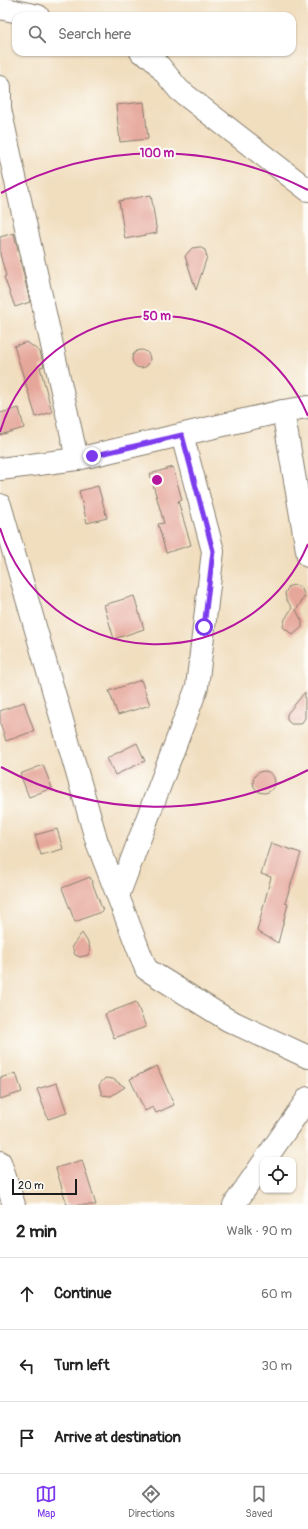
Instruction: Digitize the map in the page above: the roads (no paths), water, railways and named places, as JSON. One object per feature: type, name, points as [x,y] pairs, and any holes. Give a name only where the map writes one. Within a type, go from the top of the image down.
[{"type":"street","points":[[0,8],[19,12]]},
{"type":"street","points":[[150,56],[179,90],[308,190]]},
{"type":"street","points":[[0,87],[0,108],[77,459]]},
{"type":"street","points":[[0,469],[77,459],[283,411],[308,407]]},
{"type":"street","points":[[283,411],[308,556]]},
{"type":"street","points":[[118,896],[197,687],[213,551],[182,435]]},
{"type":"street","points":[[0,505],[97,842],[146,969],[228,1020],[308,1057]]},
{"type":"street","points":[[267,1157],[308,1098]]},
{"type":"street","points":[[0,1162],[14,1205]]},
{"type":"street","points":[[234,1205],[260,1167]]}]
